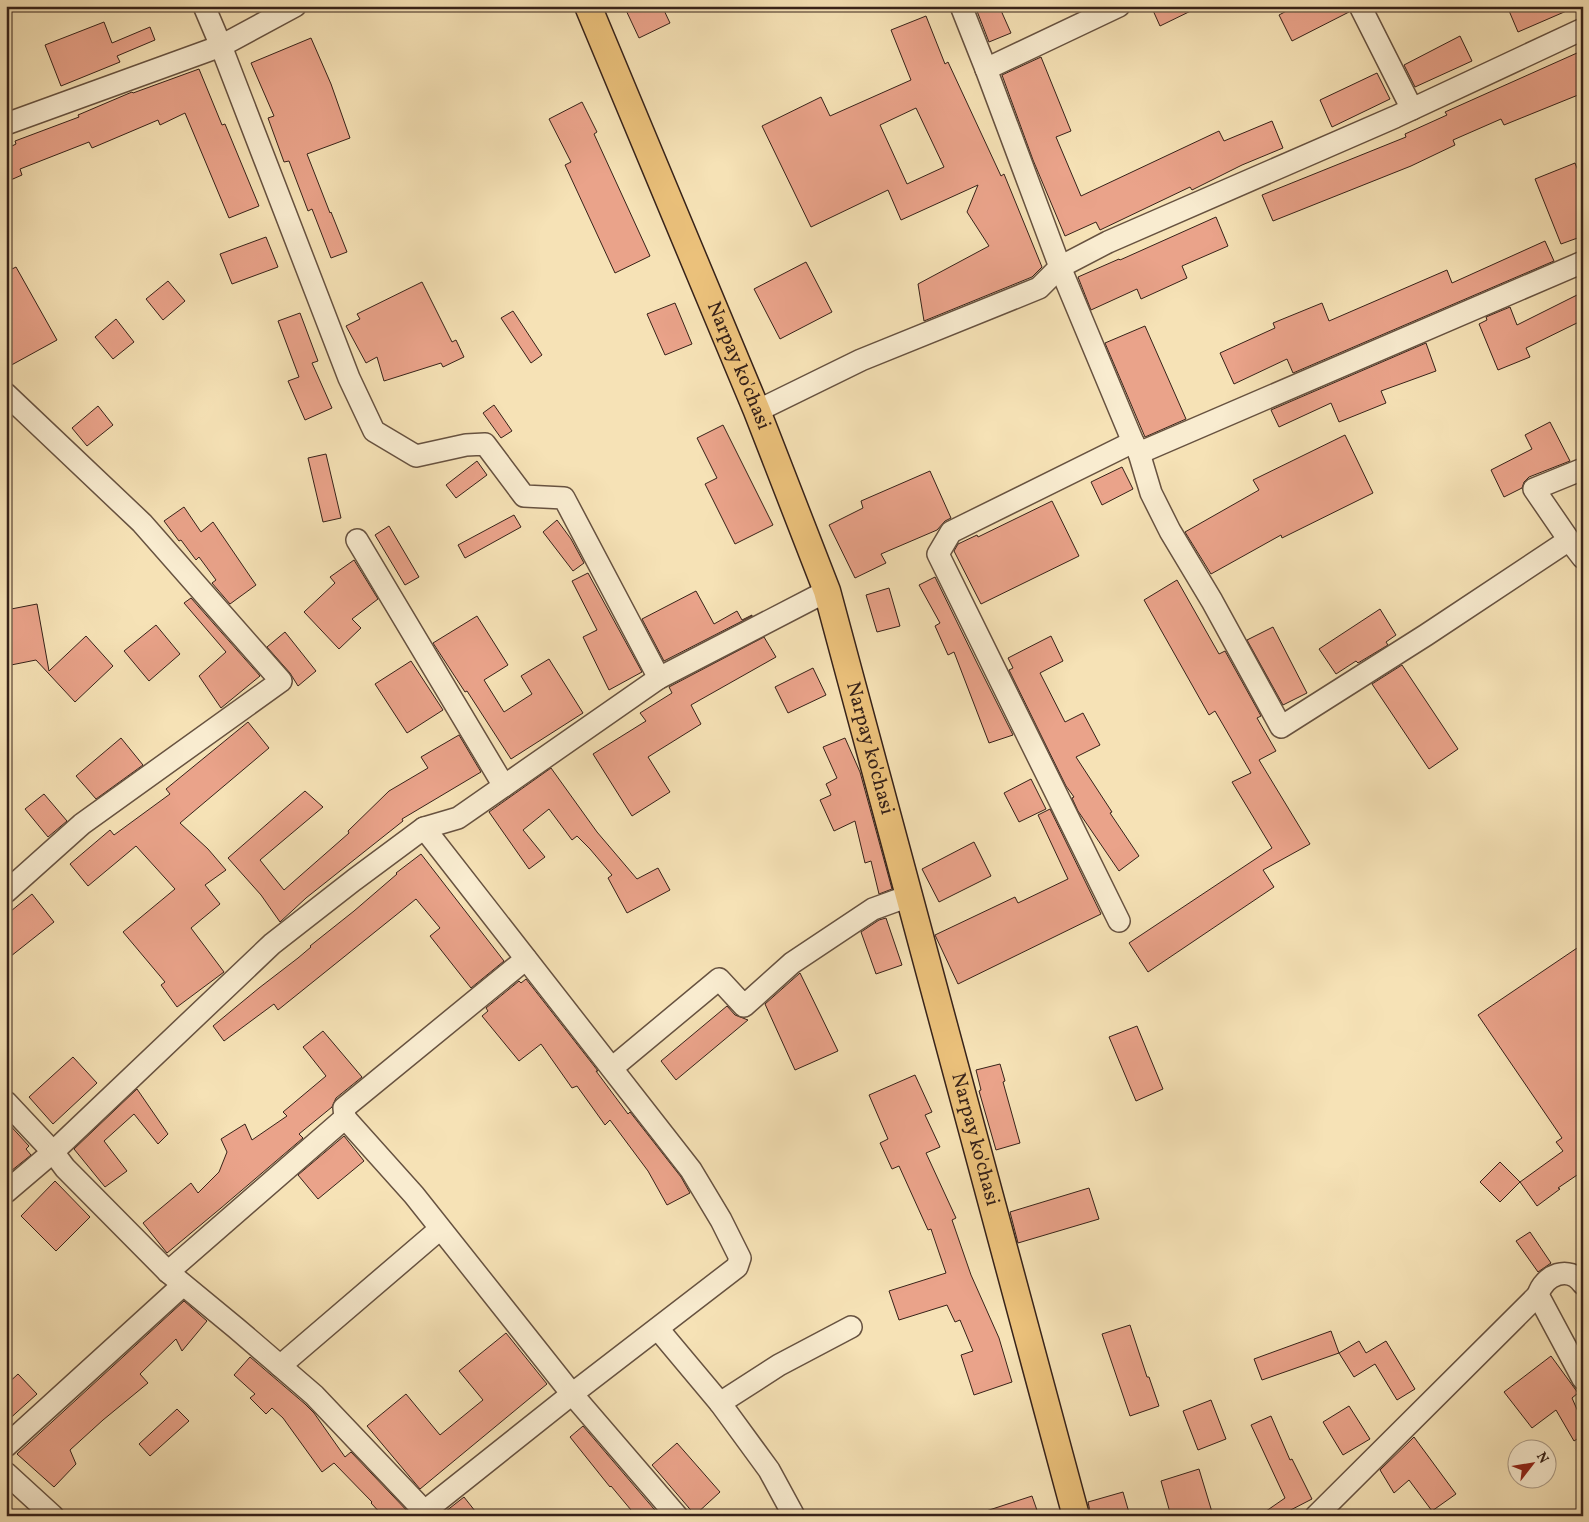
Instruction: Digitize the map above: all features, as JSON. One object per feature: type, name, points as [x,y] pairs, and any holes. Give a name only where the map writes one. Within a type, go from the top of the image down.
[{"type":"main road","name":"Narpay ko'chasi","points":[[588,6],[757,411],[827,591],[1076,1516]]},
{"type":"street","points":[[6,124],[221,46],[295,6]]},
{"type":"street","points":[[961,6],[1060,267],[1136,447],[1151,493],[1170,531],[1212,601],[1281,727],[1426,635],[1569,540]]},
{"type":"street","points":[[986,69],[1119,6]]},
{"type":"street","points":[[1360,6],[1412,109]]},
{"type":"street","points":[[206,12],[221,46],[349,378],[374,431],[416,456],[466,445],[485,444],[524,496],[564,498],[659,678]]},
{"type":"street","points":[[757,411],[860,360],[1040,288],[1060,267],[1108,242],[1412,109],[1583,29]]},
{"type":"street","points":[[1119,921],[938,554],[951,532],[1136,447],[1583,262]]},
{"type":"street","points":[[6,394],[142,523],[281,681],[82,824],[6,892]]},
{"type":"street","points":[[1583,469],[1534,489],[1583,558]]},
{"type":"street","points":[[357,540],[504,786]]},
{"type":"street","points":[[6,1192],[53,1152],[272,944],[424,828],[458,818],[659,678],[827,591]]},
{"type":"street","points":[[6,1102],[53,1152],[65,1168],[175,1279],[314,1395],[427,1513],[572,1394],[737,1267],[740,1258],[721,1220],[691,1170],[424,828]]},
{"type":"street","points":[[612,1068],[719,979],[744,1006],[792,963],[865,914],[873,909],[909,896]]},
{"type":"street","points":[[526,959],[344,1108],[345,1118],[414,1195],[572,1394],[677,1516]]},
{"type":"street","points":[[6,1446],[175,1279],[345,1118]]},
{"type":"street","points":[[280,1366],[440,1229]]},
{"type":"street","points":[[1316,1516],[1538,1295],[1540,1286],[1558,1273],[1569,1274],[1578,1278],[1583,1284]]},
{"type":"street","points":[[1538,1295],[1583,1379]]},
{"type":"street","points":[[720,1403],[778,1365],[850,1326]]},
{"type":"street","points":[[658,1329],[720,1403],[769,1470],[794,1516]]},
{"type":"street","points":[[6,1473],[53,1516]]},
{"type":"building","points":[[624,6],[662,6],[670,23],[639,38]]},
{"type":"building","points":[[975,6],[999,6],[1011,33],[989,42]]},
{"type":"building","points":[[1151,6],[1201,6],[1160,26]]},
{"type":"building","points":[[1296,6],[1348,6],[1349,12],[1292,41],[1279,15]]},
{"type":"building","points":[[1507,6],[1578,6],[1518,32]]},
{"type":"building","points":[[926,16],[945,64],[948,62],[1001,176],[1004,174],[1042,267],[1032,277],[924,321],[918,284],[989,246],[967,212],[978,185],[901,220],[888,190],[811,227],[762,126],[821,97],[830,116],[911,80],[891,30]],"holes":[[[916,108],[944,167],[907,184],[880,125]]]},
{"type":"building","points":[[104,22],[112,43],[150,27],[155,40],[117,56],[120,62],[61,86],[45,45]]},
{"type":"building","points":[[1460,36],[1472,61],[1415,87],[1404,65]]},
{"type":"building","points":[[311,38],[331,84],[350,138],[307,154],[347,252],[331,258],[312,209],[308,211],[289,161],[284,162],[268,118],[274,116],[251,63]]},
{"type":"building","points":[[1577,53],[1583,66],[1583,93],[1504,125],[1501,119],[1453,140],[1455,145],[1411,166],[1273,221],[1262,195],[1406,137],[1405,134],[1447,115],[1445,112]]},
{"type":"building","points":[[1041,57],[1071,131],[1056,137],[1081,196],[1219,131],[1224,141],[1272,121],[1283,148],[1242,165],[1192,190],[1190,187],[1100,230],[1096,222],[1065,236],[1033,160],[1002,75]]},
{"type":"building","points":[[199,69],[222,125],[225,124],[259,206],[229,218],[185,113],[160,125],[158,120],[92,148],[89,142],[20,169],[22,175],[6,182],[6,139],[10,147],[16,144],[15,141],[79,117],[78,115],[132,92]]},
{"type":"building","points":[[1377,73],[1390,99],[1332,127],[1320,100]]},
{"type":"building","points":[[582,102],[597,132],[594,134],[650,256],[615,273],[565,165],[571,162],[549,119]]},
{"type":"building","points":[[1575,163],[1583,183],[1583,236],[1561,244],[1535,179]]},
{"type":"building","points":[[1216,217],[1228,246],[1182,266],[1187,278],[1141,299],[1137,289],[1091,310],[1078,277]]},
{"type":"building","points":[[266,237],[278,267],[232,284],[220,254]]},
{"type":"building","points":[[1545,241],[1554,261],[1293,373],[1287,359],[1234,384],[1220,353],[1275,328],[1273,323],[1322,303],[1329,321],[1447,270],[1452,283]]},
{"type":"building","points":[[806,262],[832,312],[780,339],[754,289]]},
{"type":"building","points":[[16,267],[57,340],[6,368],[6,272]]},
{"type":"building","points":[[168,281],[185,301],[163,320],[146,299]]},
{"type":"building","points":[[422,282],[452,342],[456,340],[464,357],[443,367],[441,363],[384,381],[377,357],[366,363],[346,326],[360,319],[357,314]]},
{"type":"building","points":[[1583,292],[1583,320],[1526,348],[1530,357],[1498,370],[1479,324],[1487,320],[1486,317],[1510,307],[1517,325]]},
{"type":"building","points":[[675,303],[692,344],[665,355],[647,314]]},
{"type":"building","points":[[513,311],[542,355],[531,363],[501,318]]},
{"type":"building","points":[[300,313],[318,361],[312,363],[332,408],[305,420],[288,381],[299,377],[278,321]]},
{"type":"building","points":[[116,319],[134,342],[113,359],[95,337]]},
{"type":"building","points":[[1145,326],[1186,419],[1145,437],[1105,343]]},
{"type":"building","points":[[1426,343],[1436,371],[1381,391],[1386,403],[1339,422],[1331,403],[1279,427],[1271,410]]},
{"type":"building","points":[[494,405],[512,431],[501,438],[483,413]]},
{"type":"building","points":[[98,406],[113,425],[87,446],[72,428]]},
{"type":"building","points":[[1550,422],[1570,461],[1529,477],[1524,482],[1522,488],[1504,497],[1491,470],[1532,449],[1525,435]]},
{"type":"building","points":[[723,425],[773,525],[735,544],[705,484],[717,478],[697,438]]},
{"type":"building","points":[[1345,435],[1373,493],[1282,538],[1281,535],[1211,574],[1185,532],[1259,490],[1253,480]]},
{"type":"building","points":[[326,454],[341,518],[323,522],[308,458]]},
{"type":"building","points":[[477,461],[487,475],[456,498],[446,485]]},
{"type":"building","points":[[1122,467],[1133,489],[1102,505],[1091,482]]},
{"type":"building","points":[[930,471],[951,518],[945,521],[937,530],[881,554],[886,563],[855,578],[829,525],[863,508],[861,501]]},
{"type":"building","points":[[1052,501],[1079,556],[981,604],[954,551],[958,544],[977,535],[978,537]]},
{"type":"building","points":[[184,507],[201,532],[213,522],[256,585],[230,604],[212,583],[216,580],[199,557],[196,560],[164,521]]},
{"type":"building","points":[[514,515],[521,527],[465,558],[458,545]]},
{"type":"building","points":[[557,520],[571,539],[584,563],[573,571],[543,532]]},
{"type":"building","points":[[389,526],[419,577],[405,585],[375,535]]},
{"type":"building","points":[[354,560],[378,599],[352,619],[361,628],[339,649],[304,612],[335,583],[330,577]]},
{"type":"building","points":[[588,573],[642,672],[609,690],[583,637],[597,630],[572,581]]},
{"type":"building","points":[[935,577],[1013,735],[989,743],[954,652],[948,655],[935,626],[940,623],[919,585]]},
{"type":"building","points":[[1177,580],[1219,654],[1225,651],[1261,716],[1257,718],[1276,751],[1259,760],[1310,844],[1263,870],[1274,887],[1148,972],[1129,943],[1272,848],[1232,782],[1251,773],[1215,711],[1209,715],[1144,600]]},
{"type":"building","points":[[889,588],[900,626],[877,632],[866,595]]},
{"type":"building","points":[[696,591],[714,624],[737,611],[742,620],[752,616],[664,661],[642,619]]},
{"type":"building","points":[[191,598],[260,676],[221,708],[199,676],[226,652],[184,603]]},
{"type":"building","points":[[37,604],[49,671],[86,636],[113,666],[75,702],[36,660],[11,665],[6,637],[6,610]]},
{"type":"building","points":[[1380,609],[1396,635],[1386,642],[1388,645],[1358,663],[1356,661],[1336,674],[1319,649]]},
{"type":"building","points":[[477,616],[508,665],[484,680],[504,712],[532,694],[521,676],[549,659],[583,713],[511,759],[433,643]]},
{"type":"building","points":[[156,625],[180,654],[149,681],[124,651]]},
{"type":"building","points":[[1273,627],[1307,693],[1283,705],[1247,640]]},
{"type":"building","points":[[285,632],[316,671],[298,686],[290,673],[267,647]]},
{"type":"building","points":[[1051,636],[1063,661],[1040,673],[1065,722],[1083,713],[1100,745],[1076,757],[1139,856],[1119,871],[1078,811],[1072,798],[1074,797],[1066,786],[1009,670],[1013,668],[1008,658]]},
{"type":"building","points":[[764,637],[776,657],[691,705],[701,724],[648,757],[670,792],[632,816],[593,754],[646,721],[640,713],[672,693],[669,687]]},
{"type":"building","points":[[411,661],[443,710],[407,733],[375,684]]},
{"type":"building","points":[[1402,665],[1458,749],[1429,769],[1372,684]]},
{"type":"building","points":[[813,668],[826,695],[788,713],[775,687]]},
{"type":"building","points":[[248,722],[269,748],[180,823],[208,849],[226,870],[205,885],[220,904],[191,928],[224,972],[177,1007],[161,985],[165,982],[123,932],[175,889],[136,846],[88,886],[70,864],[110,830],[114,835],[170,794],[166,789]]},
{"type":"building","points":[[459,735],[481,772],[402,819],[403,821],[306,898],[280,922],[261,895],[228,858],[305,791],[323,807],[260,860],[284,890],[349,833],[348,831],[389,791],[428,768],[421,757]]},
{"type":"building","points":[[121,738],[143,765],[96,799],[76,776]]},
{"type":"building","points":[[845,738],[860,772],[892,889],[879,894],[871,861],[865,863],[855,821],[834,831],[820,800],[831,795],[826,784],[837,778],[823,747]]},
{"type":"building","points":[[551,768],[597,832],[637,879],[658,868],[670,890],[627,913],[608,878],[612,875],[577,836],[572,840],[549,809],[523,830],[545,857],[529,869],[489,812]]},
{"type":"building","points":[[1031,779],[1046,809],[1019,822],[1004,793]]},
{"type":"building","points":[[44,794],[67,821],[48,837],[25,809]]},
{"type":"building","points":[[1050,809],[1101,914],[958,984],[935,935],[1015,897],[1018,903],[1068,879],[1038,815]]},
{"type":"building","points":[[974,842],[991,876],[939,902],[922,869]]},
{"type":"building","points":[[421,854],[504,961],[471,988],[430,936],[440,928],[416,899],[278,1010],[274,1004],[224,1041],[213,1026],[298,958],[396,873]]},
{"type":"building","points":[[32,894],[54,922],[6,960],[6,915]]},
{"type":"building","points":[[886,918],[902,965],[876,974],[861,932],[879,920]]},
{"type":"building","points":[[1583,944],[1583,1171],[1558,1188],[1560,1189],[1537,1206],[1520,1182],[1563,1151],[1556,1142],[1562,1138],[1478,1015]]},
{"type":"building","points":[[800,973],[838,1051],[795,1070],[765,1004]]},
{"type":"building","points":[[526,979],[598,1071],[596,1071],[628,1114],[630,1112],[681,1177],[690,1193],[667,1205],[648,1171],[610,1120],[605,1125],[577,1086],[572,1088],[541,1044],[519,1061],[482,1016],[488,1011],[486,1008],[519,981],[521,983]]},
{"type":"building","points":[[727,1006],[735,1015],[748,1020],[676,1080],[661,1061]]},
{"type":"building","points":[[1137,1026],[1163,1089],[1136,1101],[1109,1037]]},
{"type":"building","points":[[323,1031],[362,1077],[336,1098],[332,1107],[299,1134],[303,1138],[167,1253],[143,1223],[191,1183],[198,1193],[219,1172],[227,1152],[221,1139],[245,1124],[252,1140],[287,1116],[283,1112],[326,1076],[303,1047]]},
{"type":"building","points":[[73,1057],[97,1083],[53,1124],[29,1097]]},
{"type":"building","points":[[1000,1064],[1005,1081],[1003,1082],[1020,1143],[996,1150],[979,1091],[981,1090],[976,1070]]},
{"type":"building","points":[[915,1075],[932,1112],[925,1115],[940,1147],[926,1153],[956,1218],[952,1220],[971,1275],[999,1338],[1012,1382],[974,1395],[961,1355],[973,1351],[960,1320],[955,1322],[947,1305],[899,1320],[889,1291],[946,1273],[931,1229],[928,1230],[899,1166],[892,1169],[880,1143],[888,1139],[869,1095]]},
{"type":"building","points":[[137,1089],[168,1134],[158,1144],[134,1114],[104,1141],[127,1171],[105,1187],[74,1149]]},
{"type":"building","points":[[6,1121],[29,1146],[26,1149],[31,1155],[6,1175]]},
{"type":"building","points":[[344,1136],[364,1161],[318,1199],[298,1175]]},
{"type":"building","points":[[1500,1162],[1520,1182],[1500,1202],[1480,1182]]},
{"type":"building","points":[[55,1181],[90,1217],[56,1251],[21,1216]]},
{"type":"building","points":[[1089,1188],[1099,1219],[1018,1243],[1010,1212]]},
{"type":"building","points":[[1530,1232],[1551,1263],[1538,1272],[1516,1241]]},
{"type":"building","points":[[184,1301],[207,1321],[182,1351],[176,1339],[140,1374],[148,1383],[70,1450],[76,1464],[54,1487],[17,1454]]},
{"type":"building","points":[[1130,1325],[1147,1377],[1149,1377],[1159,1406],[1130,1416],[1102,1334]]},
{"type":"building","points":[[1331,1331],[1339,1353],[1262,1380],[1254,1359]]},
{"type":"building","points":[[506,1333],[547,1384],[420,1489],[367,1426],[406,1394],[440,1435],[483,1400],[459,1371]]},
{"type":"building","points":[[1359,1341],[1366,1353],[1386,1341],[1415,1389],[1397,1400],[1375,1364],[1354,1377],[1339,1353]]},
{"type":"building","points":[[1551,1356],[1578,1393],[1572,1398],[1579,1414],[1583,1416],[1583,1435],[1574,1441],[1556,1410],[1532,1428],[1504,1392]]},
{"type":"building","points":[[250,1357],[305,1404],[314,1413],[345,1457],[351,1452],[412,1516],[383,1516],[334,1463],[322,1472],[283,1418],[272,1408],[266,1414],[250,1398],[255,1394],[234,1375]]},
{"type":"building","points":[[18,1374],[37,1394],[6,1422],[6,1385]]},
{"type":"building","points":[[1211,1400],[1226,1439],[1198,1450],[1183,1411]]},
{"type":"building","points":[[1349,1406],[1370,1439],[1343,1455],[1323,1422]]},
{"type":"building","points":[[177,1409],[189,1421],[150,1456],[139,1444]]},
{"type":"building","points":[[1271,1416],[1290,1460],[1292,1459],[1312,1499],[1279,1516],[1259,1516],[1285,1498],[1251,1425]]},
{"type":"building","points":[[583,1426],[660,1516],[636,1516],[610,1487],[570,1437]]},
{"type":"building","points":[[1414,1437],[1456,1494],[1432,1511],[1409,1480],[1394,1493],[1380,1470]]},
{"type":"building","points":[[677,1443],[720,1492],[695,1515],[652,1465]]},
{"type":"building","points":[[1199,1469],[1212,1512],[1199,1516],[1171,1516],[1161,1481]]},
{"type":"building","points":[[1123,1492],[1130,1516],[1091,1516],[1088,1502]]},
{"type":"building","points":[[1032,1496],[1039,1516],[981,1516],[980,1513]]},
{"type":"building","points":[[464,1497],[479,1516],[441,1516],[441,1515]]}]
